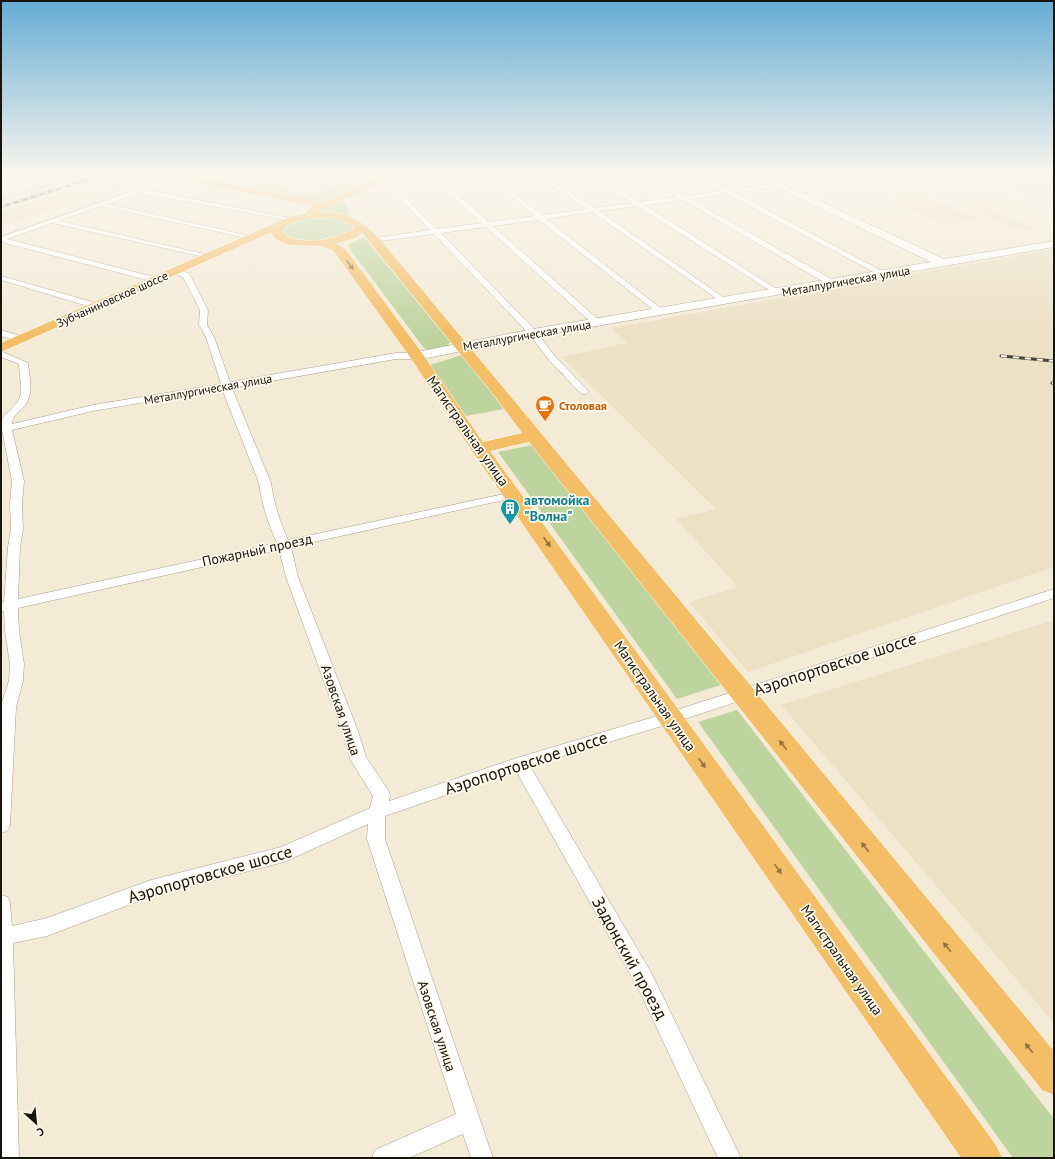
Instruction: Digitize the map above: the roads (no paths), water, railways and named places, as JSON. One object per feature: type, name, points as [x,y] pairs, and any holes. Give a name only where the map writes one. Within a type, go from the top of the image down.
[{"type":"main road","name":"Зубчаниновское шоссе","points":[[1,348],[250,237],[277,227]]},
{"type":"main road","points":[[279,227],[276,233],[279,236],[293,242]]},
{"type":"main road","points":[[320,242],[348,237],[358,231],[357,227]]},
{"type":"main road","points":[[366,227],[375,240],[462,346],[741,694],[1054,1078]]},
{"type":"main road","name":"Зубчаниновское шоссе","points":[[223,249],[253,244],[320,242]]},
{"type":"main road","name":"Магистральная улица","points":[[320,242],[337,248],[417,356],[479,448],[983,1158]]},
{"type":"main road","points":[[479,448],[533,436]]},
{"type":"street","points":[[1,239],[33,227]]},
{"type":"street","points":[[78,227],[209,256]]},
{"type":"street","points":[[205,227],[250,237]]},
{"type":"street","points":[[431,227],[533,333],[551,357],[584,392]]},
{"type":"street","points":[[375,240],[472,227]]},
{"type":"street","points":[[489,227],[597,323]]},
{"type":"street","points":[[554,227],[660,312]]},
{"type":"street","points":[[617,227],[723,301]]},
{"type":"street","points":[[674,227],[777,293]]},
{"type":"street","points":[[735,227],[832,283]]},
{"type":"street","points":[[795,227],[884,274]]},
{"type":"street","points":[[867,227],[943,263]]},
{"type":"street","points":[[1,239],[155,280]]},
{"type":"street","name":"Металлургическая улица","points":[[4,428],[32,423],[71,412],[227,387],[396,356],[417,356],[533,333],[777,293],[1054,244]]},
{"type":"street","name":"Азовская улица","points":[[175,271],[186,275],[204,310],[203,325],[210,337],[227,387],[265,483],[267,497],[276,527],[284,544],[292,577],[350,731],[358,759],[382,795],[377,812],[376,840],[468,1120],[482,1158]]},
{"type":"street","points":[[1,278],[98,306]]},
{"type":"street","points":[[1,333],[21,339]]},
{"type":"street","points":[[1,343],[21,339]]},
{"type":"street","points":[[1,354],[23,363],[26,393],[22,403],[7,418],[4,428],[18,481],[16,504],[17,529],[6,606],[12,631],[17,664],[16,681],[8,707],[1,826]]},
{"type":"street","name":"Пожарный проезд","points":[[6,606],[513,495]]},
{"type":"street","name":"Аэропортовское шоссе","points":[[2,937],[47,926],[151,888],[284,854],[377,812],[520,763],[670,718],[1054,593]]},
{"type":"street","name":"Задонский проезд","points":[[520,763],[645,981],[730,1158]]},
{"type":"street","points":[[1,903],[8,1158]]},
{"type":"street","points":[[383,1158],[468,1120]]},
{"type":"railway","points":[[1001,356],[1054,361]]},
{"type":"place","name":"Столовая","points":[[545,422]]},
{"type":"place","name":"автомойка \"Волна\"","points":[[510,525]]}]
